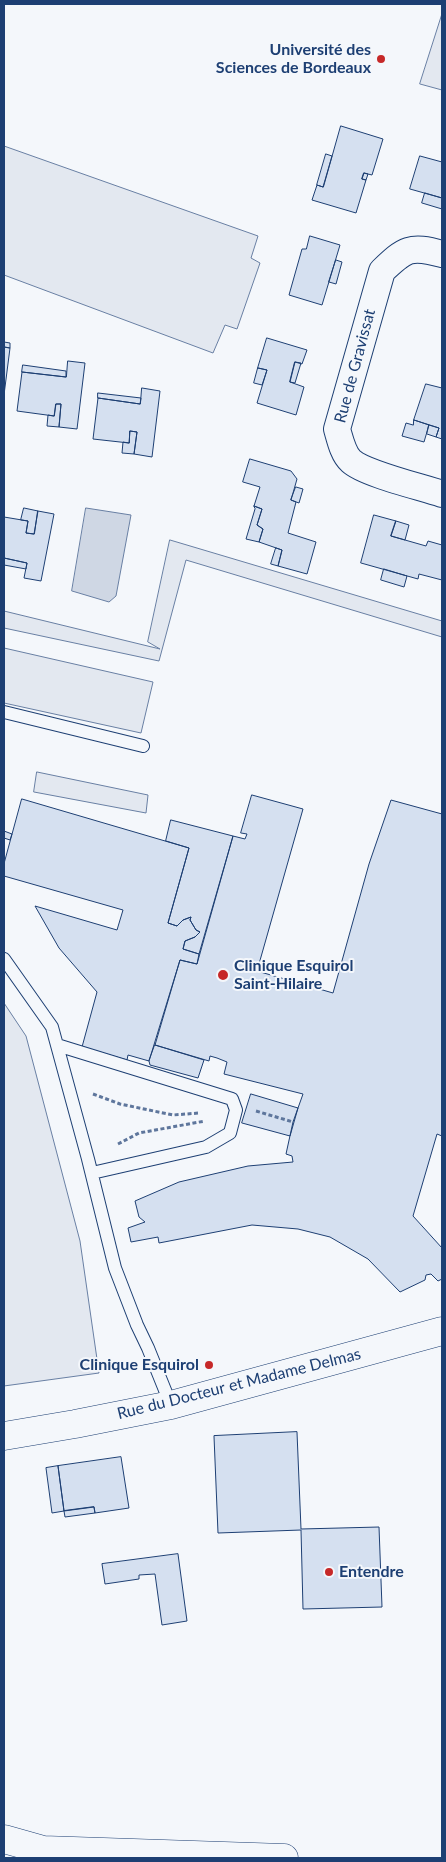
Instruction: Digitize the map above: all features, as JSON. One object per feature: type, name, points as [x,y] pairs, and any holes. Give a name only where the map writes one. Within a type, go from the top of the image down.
[{"type":"street","name":"Rue de Gravissat","points":[[442,254],[424,248],[410,249],[397,257],[382,271],[337,429],[342,446],[350,461],[373,472],[442,494]]},
{"type":"street","name":"Rue du Docteur et Madame Delmas","points":[[4,1436],[171,1405],[442,1331]]},
{"type":"street","points":[[4,1839],[43,1850],[270,1858]]},
{"type":"street","points":[[13,1858],[43,1850]]},
{"type":"lane","points":[[4,712],[143,746]]},
{"type":"lane","points":[[4,958],[52,1027],[92,1173],[115,1268],[136,1325],[148,1348],[171,1405]]},
{"type":"lane","points":[[57,1045],[232,1099],[236,1110],[230,1132],[206,1147],[92,1173]]},
{"type":"path","points":[[68,1085],[120,1104],[173,1114],[236,1110]]},
{"type":"shaded area","points":[[442,14],[442,90],[420,84]]},
{"type":"shaded area","points":[[4,146],[258,236],[251,258],[260,263],[237,329],[225,325],[213,353],[4,275]]},
{"type":"shaded area","points":[[86,508],[131,515],[116,596],[109,602],[72,591]]},
{"type":"shaded area","points":[[170,540],[442,621],[442,637],[186,560],[159,661],[4,628],[4,611],[160,649],[148,642]]},
{"type":"shaded area","points":[[4,648],[153,682],[141,733],[4,703]]},
{"type":"shaded area","points":[[37,772],[148,795],[146,813],[34,792]]},
{"type":"shaded area","points":[[4,1003],[26,1036],[80,1241],[99,1373],[4,1386]]},
{"type":"building","points":[[341,126],[383,139],[372,175],[364,173],[362,179],[366,180],[356,213],[312,200],[317,185],[323,187]]},
{"type":"building","points":[[326,154],[332,156],[323,187],[317,185]]},
{"type":"building","points":[[420,156],[442,162],[442,198],[410,189]]},
{"type":"building","points":[[364,173],[368,174],[366,180],[362,179]]},
{"type":"building","points":[[425,193],[442,198],[442,209],[422,203]]},
{"type":"building","points":[[310,236],[340,245],[322,305],[289,295],[302,249],[306,249]]},
{"type":"building","points":[[336,260],[342,262],[336,284],[329,282]]},
{"type":"building","points":[[267,338],[307,350],[302,364],[295,362],[290,382],[304,387],[296,415],[257,403],[267,370],[258,368]]},
{"type":"building","points":[[4,342],[10,343],[10,348],[4,347]]},
{"type":"building","points":[[4,347],[10,348],[4,395]]},
{"type":"building","points":[[68,361],[85,363],[77,429],[59,427],[61,404],[56,404],[54,416],[17,411],[22,372],[66,377]]},
{"type":"building","points":[[295,362],[301,363],[295,383],[290,382]]},
{"type":"building","points":[[23,365],[66,371],[66,377],[22,372]]},
{"type":"building","points":[[258,368],[267,370],[262,385],[254,383]]},
{"type":"building","points":[[426,384],[442,388],[442,439],[436,437],[439,428],[414,420]]},
{"type":"building","points":[[142,388],[160,391],[152,457],[134,454],[137,432],[130,431],[129,443],[93,439],[98,398],[140,404]]},
{"type":"building","points":[[98,393],[141,398],[140,404],[98,398]]},
{"type":"building","points":[[56,404],[61,404],[59,427],[47,426],[48,415],[54,416]]},
{"type":"building","points":[[414,420],[429,425],[424,442],[402,436],[406,423],[413,425]]},
{"type":"building","points":[[429,425],[439,428],[436,437],[427,434]]},
{"type":"building","points":[[130,431],[137,432],[134,454],[122,453],[123,442],[129,443]]},
{"type":"building","points":[[250,459],[291,471],[297,479],[291,500],[296,502],[288,533],[316,542],[307,574],[278,566],[282,550],[259,542],[263,529],[257,525],[262,509],[254,506],[260,487],[243,482]]},
{"type":"building","points":[[296,487],[303,489],[299,503],[291,500]]},
{"type":"building","points":[[254,506],[262,509],[257,525],[263,529],[259,542],[246,539],[255,509]]},
{"type":"building","points":[[24,508],[38,511],[34,534],[26,533],[28,521],[21,520]]},
{"type":"building","points":[[38,511],[54,514],[41,581],[24,578],[27,563],[4,558],[4,517],[28,521],[26,533],[34,534]]},
{"type":"building","points":[[374,515],[396,521],[391,536],[426,546],[428,541],[442,545],[442,580],[419,574],[418,579],[361,563]]},
{"type":"building","points":[[396,521],[409,525],[405,540],[391,536]]},
{"type":"building","points":[[276,548],[282,550],[278,566],[271,564]]},
{"type":"building","points":[[4,558],[27,563],[26,569],[4,565]]},
{"type":"building","points":[[384,569],[407,576],[404,587],[381,580]]},
{"type":"building","points":[[252,795],[303,809],[257,971],[333,993],[369,864],[391,800],[442,814],[442,1136],[437,1134],[413,1216],[442,1248],[442,1279],[438,1281],[431,1274],[426,1275],[425,1280],[400,1292],[368,1259],[330,1237],[298,1229],[252,1225],[159,1243],[158,1237],[131,1242],[128,1228],[145,1222],[139,1217],[135,1201],[179,1182],[248,1166],[293,1162],[292,1156],[286,1154],[293,1122],[303,1094],[224,1074],[227,1062],[217,1058],[210,1056],[209,1061],[155,1045],[180,960],[197,964],[233,836],[245,839],[247,834],[241,833]]},
{"type":"building","points":[[22,799],[189,848],[168,923],[177,926],[183,920],[191,917],[190,920],[196,930],[200,932],[195,937],[185,941],[183,949],[199,954],[197,964],[180,960],[149,1061],[128,1055],[127,1060],[82,1047],[97,992],[59,948],[35,906],[117,930],[123,910],[4,876],[4,864]]},
{"type":"building","points":[[171,820],[233,836],[199,954],[183,949],[185,941],[195,937],[200,932],[196,930],[190,920],[191,917],[183,920],[177,926],[168,923],[189,848],[166,841]]},
{"type":"building","points":[[4,831],[12,834],[10,840],[4,838]]},
{"type":"building","points":[[155,1045],[204,1060],[198,1078],[150,1065],[149,1061]]},
{"type":"building","points":[[251,1094],[298,1108],[290,1136],[242,1123]]},
{"type":"building","points":[[297,1432],[301,1529],[379,1527],[382,1607],[303,1609],[301,1530],[218,1533],[214,1436]]},
{"type":"building","points":[[121,1457],[129,1508],[95,1513],[94,1507],[64,1511],[58,1466]]},
{"type":"building","points":[[58,1466],[64,1511],[52,1513],[46,1468]]},
{"type":"building","points":[[94,1507],[95,1513],[65,1517],[64,1511]]},
{"type":"building","points":[[178,1554],[187,1621],[162,1625],[155,1574],[139,1575],[139,1579],[105,1584],[102,1564]]},
{"type":"place","name":"Université des Sciences de Bordeaux","points":[[381,59]]},
{"type":"place","name":"Clinique Esquirol Saint-Hilaire","points":[[223,975]]},
{"type":"place","name":"Clinique Esquirol","points":[[209,1365]]},
{"type":"place","name":"Entendre","points":[[329,1572]]}]
